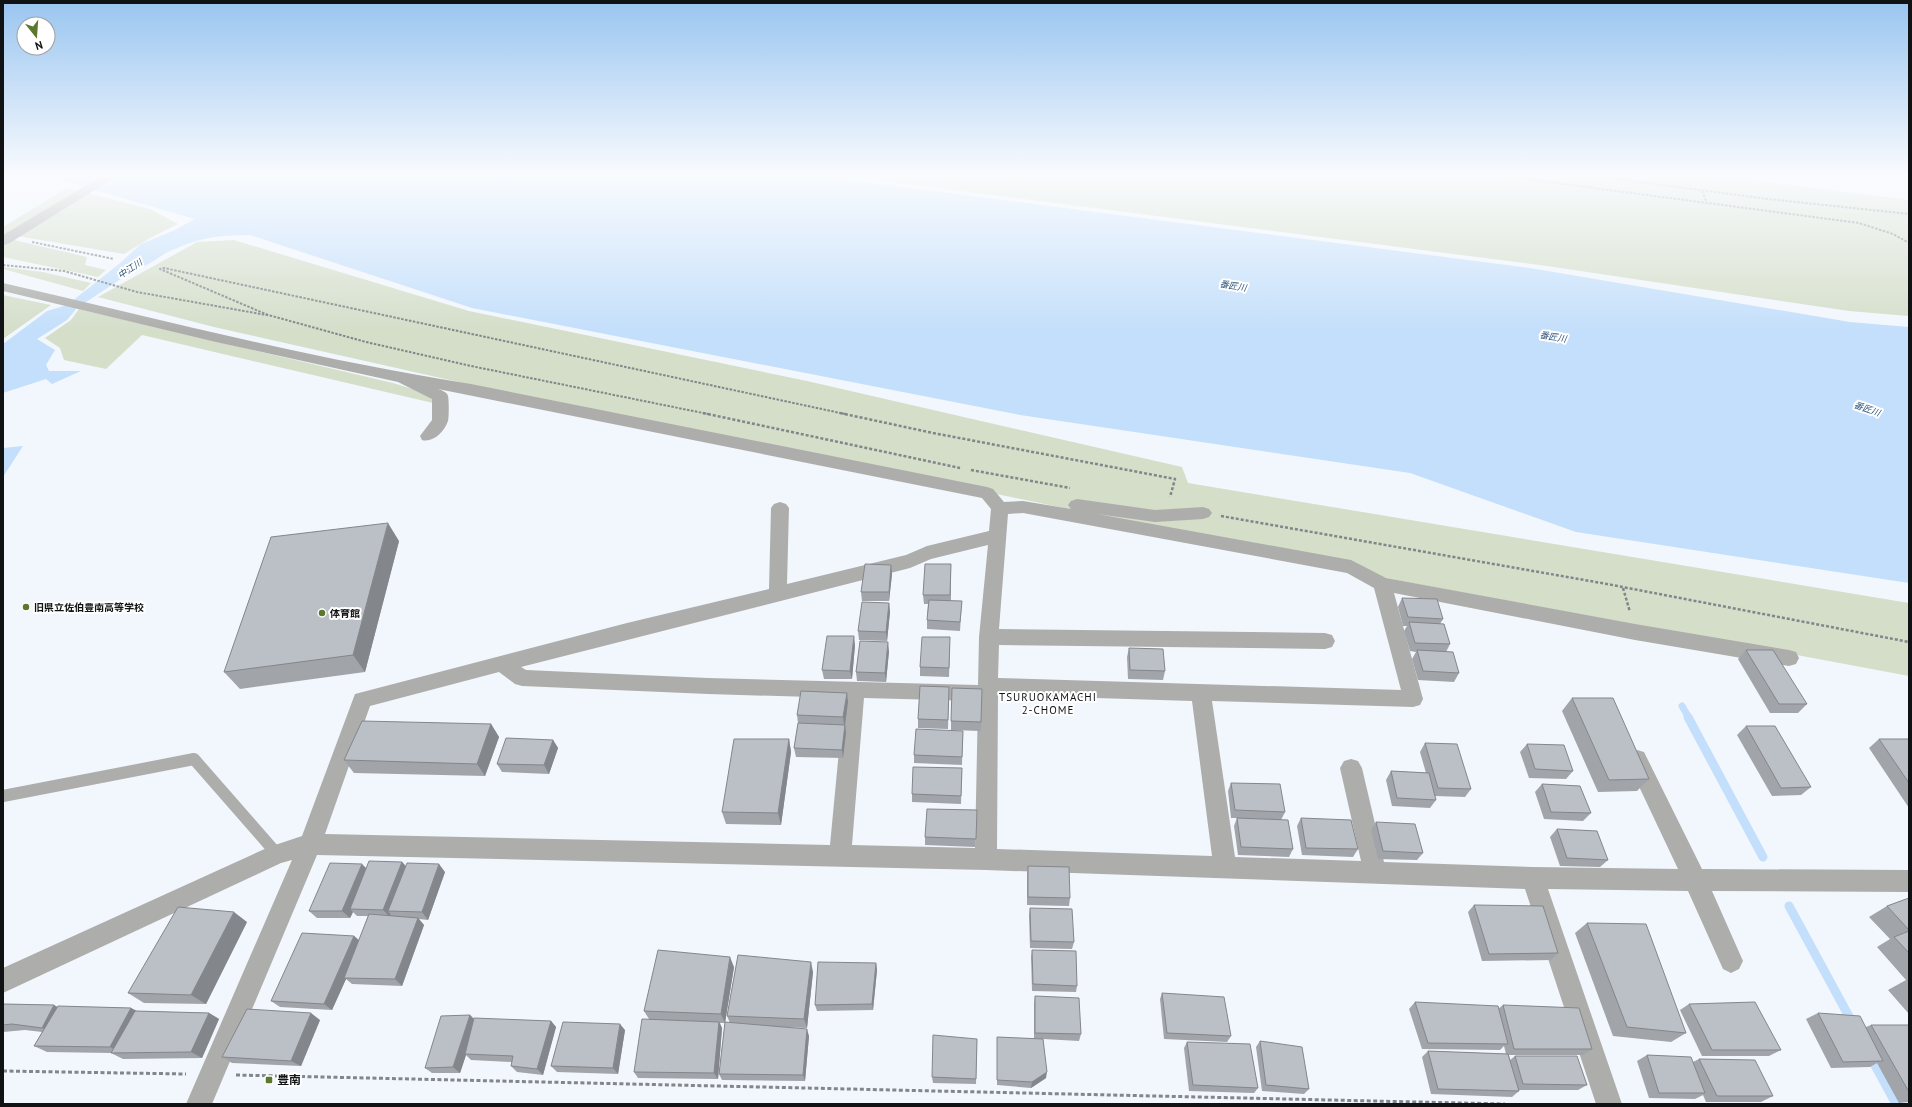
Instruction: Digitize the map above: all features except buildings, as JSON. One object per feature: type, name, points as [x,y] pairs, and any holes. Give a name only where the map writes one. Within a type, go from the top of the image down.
[{"type":"street","points":[[3,241],[25,228]]},
{"type":"street","points":[[3,288],[402,378],[478,391],[987,493],[1155,516],[1203,513]]},
{"type":"street","points":[[402,378],[440,396],[440,421],[428,436]]},
{"type":"street","points":[[986,860],[989,637],[1000,508],[987,493]]},
{"type":"street","points":[[1000,508],[1023,507],[1351,567],[1382,584],[1635,632],[1789,658]]},
{"type":"street","points":[[778,593],[780,508]]},
{"type":"street","points":[[199,1104],[310,844],[362,700],[778,593],[910,561],[927,553],[998,536]]},
{"type":"street","points":[[502,664],[522,678],[708,686],[855,689],[989,689],[1413,699],[1382,584]]},
{"type":"street","points":[[989,637],[1325,641]]},
{"type":"street","points":[[840,856],[855,689]]},
{"type":"street","points":[[1201,693],[1226,867]]},
{"type":"street","points":[[1631,746],[1696,880],[1731,961]]},
{"type":"street","points":[[1351,768],[1375,872]]},
{"type":"street","points":[[3,981],[277,854],[310,844],[986,860],[1533,878],[1857,882],[1909,880]]},
{"type":"street","points":[[1533,878],[1609,1104]]},
{"type":"lane","points":[[3,796],[194,759],[277,854]]},
{"type":"path","points":[[1873,228],[1893,234],[1909,243]]},
{"type":"path","points":[[25,241],[114,259]]},
{"type":"path","points":[[3,265],[64,271],[137,292],[272,316],[366,342],[471,366],[830,439],[964,469],[1074,489]]},
{"type":"path","points":[[272,316],[160,269],[164,268],[933,433],[1175,479],[1169,500]]},
{"type":"path","points":[[1203,513],[1606,584],[1909,642]]},
{"type":"path","points":[[3,1071],[189,1074]]},
{"type":"path","points":[[230,1074],[1505,1104]]},
{"type":"green space","points":[[3,228],[19,228],[7,235],[3,233]]},
{"type":"green space","points":[[31,228],[171,228],[124,254],[17,236]]},
{"type":"green space","points":[[1248,228],[1909,228],[1909,316],[1849,311],[1547,266]]},
{"type":"green space","points":[[10,239],[87,257],[85,265],[106,270],[98,277],[3,257],[3,244]]},
{"type":"green space","points":[[234,240],[469,311],[807,381],[1182,467],[1188,483],[1909,603],[1909,676],[1396,580],[1155,527],[472,385],[214,327],[98,297],[197,242]]},
{"type":"green space","points":[[3,267],[43,272],[91,283],[83,291],[3,269]]},
{"type":"green space","points":[[3,295],[51,305],[3,339]]},
{"type":"green space","points":[[79,309],[393,383],[435,396],[433,403],[142,335],[106,369],[64,360],[60,348],[45,338],[71,320]]},
{"type":"water","points":[[179,228],[1217,228],[1530,268],[1850,322],[1909,327],[1909,583],[1576,532],[1410,473],[1020,415],[472,308],[250,235],[207,238],[166,253],[148,264],[136,269],[77,308],[67,320],[37,339],[55,350],[46,365],[49,371],[81,371],[52,384],[46,379],[3,393],[3,344],[47,311],[67,305],[119,264],[141,244]]},
{"type":"water","points":[[23,446],[3,477],[3,448]]},
{"type":"waterway","points":[[1682,706],[1689,718]]},
{"type":"waterway","points":[[1688,717],[1763,857]]},
{"type":"waterway","points":[[1789,906],[1852,1022]]},
{"type":"waterway","points":[[1870,1056],[1895,1102]]},
{"type":"place","name":"旧県立佐伯豊南高等学校","points":[[26,607]]},
{"type":"place","name":"体育館","points":[[322,613]]},
{"type":"place","name":"豊南","points":[[269,1080]]},
{"type":"district","name":"TSURUOKAMACHI 2-CHOME","points":[[1048,703]]},
{"type":"water label","name":"中江川","points":[[130,269]]},
{"type":"water label","name":"番匠川","points":[[1233,286]]},
{"type":"water label","name":"番匠川","points":[[1553,337]]},
{"type":"water label","name":"番匠川","points":[[1867,409]]}]
